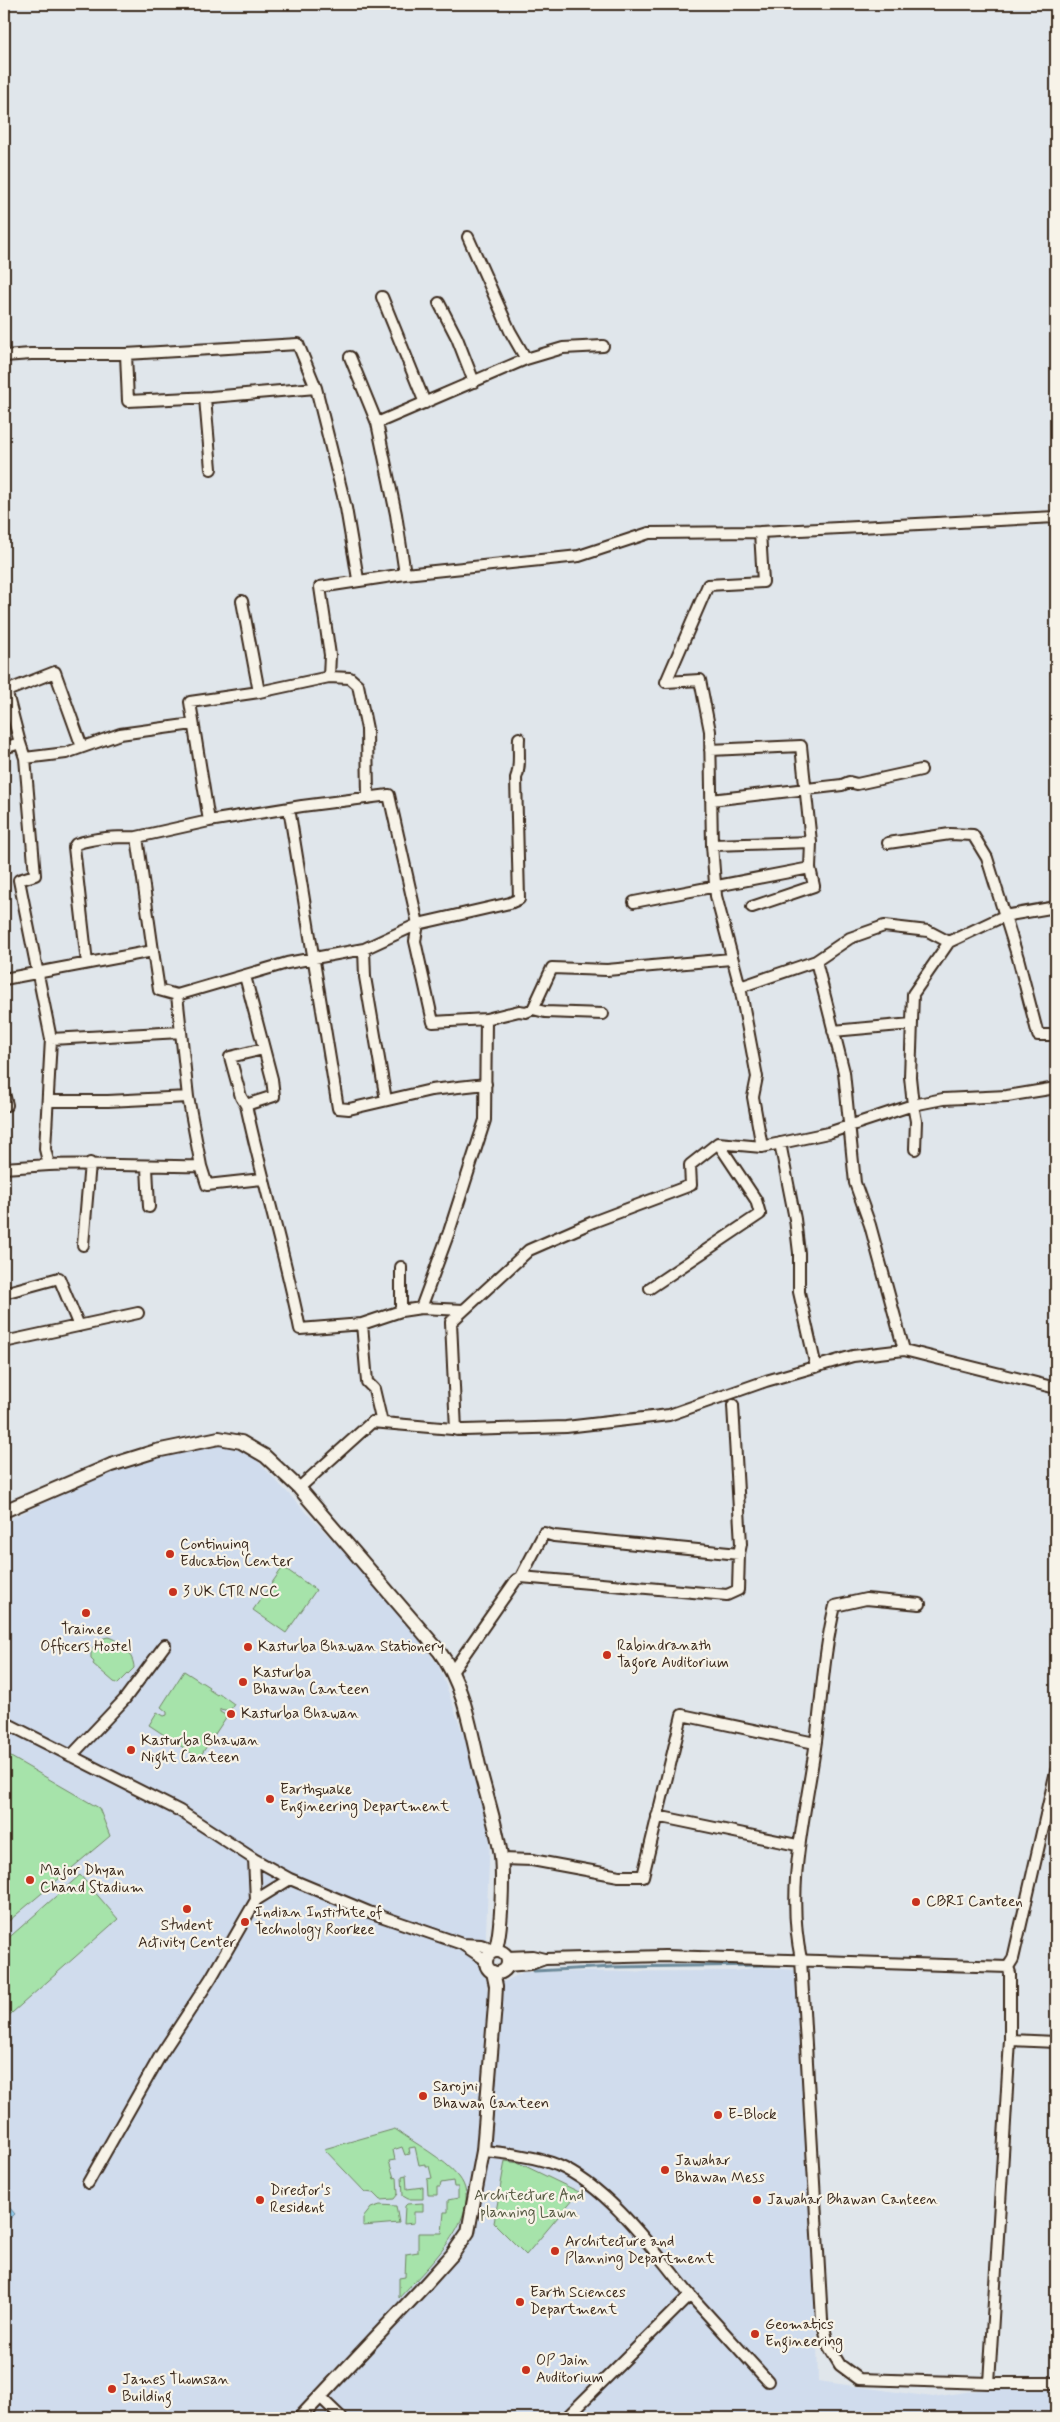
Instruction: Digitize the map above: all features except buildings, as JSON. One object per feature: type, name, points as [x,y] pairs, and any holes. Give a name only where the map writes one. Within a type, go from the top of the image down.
[{"type":"street","points":[[468,237],[510,331],[526,359]]},
{"type":"street","points":[[382,297],[425,403]]},
{"type":"street","points":[[440,303],[457,338],[474,382]]},
{"type":"street","points":[[4,356],[31,354],[126,354],[298,344],[316,388],[346,508],[358,579]]},
{"type":"street","points":[[377,423],[526,359],[563,348],[604,346]]},
{"type":"street","points":[[126,354],[128,401],[206,398],[316,388]]},
{"type":"street","points":[[350,357],[377,423],[396,514],[405,574]]},
{"type":"street","points":[[206,398],[210,469]]},
{"type":"street","points":[[329,676],[330,655],[320,587],[358,579],[579,556],[649,534],[760,532],[1056,517]]},
{"type":"street","points":[[760,532],[762,582],[708,585],[666,682],[700,680],[710,731],[712,845],[716,885],[731,959],[740,987],[757,1077],[753,1098],[762,1147]]},
{"type":"street","points":[[242,601],[259,692]]},
{"type":"street","points":[[50,1165],[45,1149],[51,1039],[19,880],[35,875],[25,758],[4,688],[55,672],[82,747]]},
{"type":"street","points":[[209,821],[190,702],[259,692],[329,676],[350,678],[358,685],[367,730],[368,798]]},
{"type":"street","points":[[25,758],[66,753],[120,734],[193,724]]},
{"type":"street","points":[[137,837],[159,990],[177,996],[314,957],[364,949],[418,924],[510,903],[519,899],[516,778],[519,770],[517,763],[519,738]]},
{"type":"street","points":[[4,748],[20,743]]},
{"type":"street","points":[[710,750],[801,746],[811,842],[812,861],[810,868],[814,886],[752,907]]},
{"type":"street","points":[[711,800],[842,785],[850,782],[857,784],[920,770]]},
{"type":"street","points":[[87,963],[74,847],[76,844],[111,837],[137,837],[209,821],[289,808],[389,795],[418,924],[415,941],[433,1022],[486,1019],[519,1011],[526,1012],[532,1009],[552,968],[608,970],[731,959]]},
{"type":"street","points":[[289,808],[338,1108],[349,1109],[431,1090],[486,1084]]},
{"type":"street","points":[[888,843],[950,834],[973,835],[987,858],[1018,958],[1038,1035],[1056,1035]]},
{"type":"street","points":[[712,845],[811,842]]},
{"type":"street","points":[[634,902],[810,868]]},
{"type":"street","points":[[915,1148],[917,1130],[910,1077],[913,994],[949,942],[1004,916],[1056,907]]},
{"type":"street","points":[[740,987],[816,961],[850,938],[884,926],[928,932],[949,942]]},
{"type":"street","points":[[364,949],[365,977],[386,1100]]},
{"type":"street","points":[[4,980],[153,952]]},
{"type":"street","points":[[816,961],[844,1072],[855,1183],[870,1226],[904,1350]]},
{"type":"street","points":[[244,976],[272,1079],[274,1096],[246,1105]]},
{"type":"street","points":[[177,996],[188,1096],[201,1166],[207,1185],[262,1179]]},
{"type":"street","points":[[532,1009],[545,1012],[603,1014]]},
{"type":"street","points":[[421,1308],[449,1232],[485,1120],[486,1019]]},
{"type":"street","points":[[833,1031],[912,1024]]},
{"type":"street","points":[[51,1039],[181,1032]]},
{"type":"street","points":[[263,1048],[230,1057],[240,1097],[246,1105],[262,1179],[288,1270],[300,1329],[362,1324],[401,1311],[421,1308],[464,1310]]},
{"type":"street","points":[[456,1430],[451,1322],[528,1250],[593,1222],[691,1185],[690,1165],[718,1143],[762,1147],[849,1126],[913,1106],[943,1099],[1007,1096],[1056,1088]]},
{"type":"street","points":[[4,1093],[7,1105]]},
{"type":"street","points":[[48,1101],[108,1102],[188,1096]]},
{"type":"street","points":[[650,1288],[760,1214],[756,1200],[718,1143]]},
{"type":"street","points":[[780,1144],[795,1219],[799,1253],[799,1292],[816,1367]]},
{"type":"street","points":[[4,1168],[90,1163],[147,1167],[201,1166]]},
{"type":"street","points":[[83,1245],[90,1163]]},
{"type":"street","points":[[147,1167],[149,1207]]},
{"type":"street","points":[[401,1267],[401,1311]]},
{"type":"street","points":[[4,1293],[60,1278],[79,1326]]},
{"type":"street","points":[[4,1342],[138,1313]]},
{"type":"street","points":[[362,1324],[367,1382],[374,1389],[382,1423]]},
{"type":"street","points":[[299,1488],[372,1422],[456,1430],[566,1427],[669,1414],[766,1381],[854,1356],[904,1350],[1056,1388]]},
{"type":"street","points":[[521,1577],[727,1595],[738,1590],[741,1544],[733,1405]]},
{"type":"street","points":[[4,1510],[111,1465],[156,1451],[219,1438],[241,1442],[265,1456],[299,1488],[439,1651],[452,1672],[462,1698],[501,1859],[498,1935],[499,1962],[483,2151],[471,2224],[463,2240],[425,2286],[300,2418]]},
{"type":"street","points":[[452,1672],[516,1580],[521,1577],[544,1533],[554,1536],[739,1554]]},
{"type":"street","points":[[920,1604],[866,1599],[835,1606],[829,1631],[815,1743],[797,1845],[795,1882],[798,1944],[801,1959],[822,2320],[829,2347],[840,2364],[859,2379],[989,2384],[1056,2383]]},
{"type":"street","points":[[71,1756],[124,1700],[165,1645]]},
{"type":"street","points":[[501,1859],[532,1860],[619,1876],[643,1876],[682,1715],[815,1743]]},
{"type":"street","points":[[4,1722],[180,1811],[254,1859],[290,1879],[369,1912],[462,1944],[499,1962],[533,1956],[545,1959],[665,1956],[1008,1967]]},
{"type":"street","points":[[1008,1967],[1013,1959],[1056,1771]]},
{"type":"street","points":[[657,1816],[797,1845]]},
{"type":"street","points":[[254,1859],[256,1900]]},
{"type":"street","points":[[88,2183],[160,2056],[211,1978],[256,1900],[290,1879]]},
{"type":"street","points":[[989,2384],[1010,2040],[1010,1973],[1008,1967]]},
{"type":"street","points":[[1010,2040],[1056,2042]]},
{"type":"street","points":[[483,2151],[513,2153],[558,2166],[592,2187],[625,2217],[690,2295],[768,2381]]},
{"type":"street","points":[[566,2418],[690,2295]]},
{"type":"street","points":[[320,2397],[342,2418]]},
{"type":"shaded area","name":"Indian Institute of Technology Roorkee","points":[[220,1443],[252,1455],[391,1602],[439,1666],[465,1739],[490,1837],[486,1933],[487,1990],[524,1972],[735,1971],[758,1967],[807,1971],[818,2381],[933,2397],[1056,2378],[1056,2418],[4,2418],[4,1522],[119,1467]]},
{"type":"green space","points":[[283,1567],[316,1590],[286,1633],[253,1610]]},
{"type":"green space","points":[[108,1637],[117,1641],[132,1658],[134,1668],[118,1684],[93,1664],[94,1662],[91,1659],[92,1651],[97,1642]]},
{"type":"green space","points":[[184,1671],[209,1687],[208,1689],[217,1695],[219,1693],[234,1704],[230,1711],[220,1709],[220,1712],[227,1716],[199,1758],[149,1725],[157,1712],[164,1716],[167,1715],[167,1712],[161,1707]]},
{"type":"green space","name":"Major Dhyan Chand Stadium","points":[[4,1753],[99,1808],[110,1836],[4,1925]]},
{"type":"green space","points":[[80,1875],[118,1919],[4,2020],[4,1942]]},
{"type":"green space","points":[[395,2129],[453,2170],[459,2177],[466,2192],[465,2208],[459,2225],[436,2258],[399,2298],[399,2278],[405,2277],[406,2254],[418,2252],[418,2233],[442,2233],[444,2212],[448,2212],[448,2200],[458,2198],[458,2187],[454,2187],[453,2181],[441,2183],[440,2187],[437,2187],[437,2195],[428,2195],[427,2179],[432,2178],[429,2166],[425,2166],[425,2164],[419,2165],[415,2147],[409,2148],[410,2154],[405,2155],[402,2147],[393,2150],[395,2160],[389,2161],[394,2178],[397,2177],[398,2194],[394,2199],[380,2200],[373,2193],[365,2192],[324,2149]]},
{"type":"green space","name":"Architecture And planning Lawn","points":[[505,2161],[519,2163],[579,2192],[526,2255],[494,2223]]},
{"type":"green space","points":[[406,2175],[407,2189],[423,2187],[423,2199],[408,2199],[403,2196],[402,2176]]},
{"type":"green space","points":[[423,2203],[423,2212],[414,2212],[414,2223],[404,2224],[405,2206],[407,2204]]},
{"type":"green space","points":[[380,2205],[396,2206],[399,2223],[363,2226],[363,2218],[371,2208]]},
{"type":"water","points":[[4,2201],[15,2214],[4,2224]]},
{"type":"waterway","points":[[534,1971],[614,1967],[780,1965]]},
{"type":"place","name":"Continuing Education Center","points":[[170,1554]]},
{"type":"place","name":"3 UK CTR NCC","points":[[173,1592]]},
{"type":"place","name":"Trainee Officers Hostel","points":[[86,1613]]},
{"type":"place","name":"Kasturba Bhawan Stationery","points":[[248,1647]]},
{"type":"place","name":"Rabindranath Tagore Auditorium","points":[[607,1655]]},
{"type":"place","name":"Kasturba Bhawan Canteen","points":[[243,1682]]},
{"type":"place","name":"Kasturba Bhawan","points":[[231,1714]]},
{"type":"place","name":"Kasturba Bhawan Night Canteen","points":[[131,1750]]},
{"type":"place","name":"Earthquake Engineering Department","points":[[270,1799]]},
{"type":"place","name":"Major Dhyan Chand Stadium","points":[[30,1880]]},
{"type":"place","name":"CBRI Canteen","points":[[916,1902]]},
{"type":"place","name":"Student Activity Center","points":[[187,1909]]},
{"type":"place","name":"Indian Institute of Technology Roorkee","points":[[245,1922]]},
{"type":"place","name":"Sarojni Bhawan Canteen","points":[[423,2096]]},
{"type":"place","name":"E-Block","points":[[718,2115]]},
{"type":"place","name":"Jawahar Bhawan Mess","points":[[665,2170]]},
{"type":"place","name":"Director's Resident","points":[[260,2200]]},
{"type":"place","name":"Jawahar Bhawan Canteen","points":[[757,2200]]},
{"type":"place","name":"Architecture and Planning Department","points":[[555,2251]]},
{"type":"place","name":"Earth Sciences Department","points":[[520,2302]]},
{"type":"place","name":"Geomatics Engineering","points":[[755,2334]]},
{"type":"place","name":"OP Jain Auditorium","points":[[526,2370]]},
{"type":"place","name":"James Thomsan Building","points":[[112,2389]]}]
